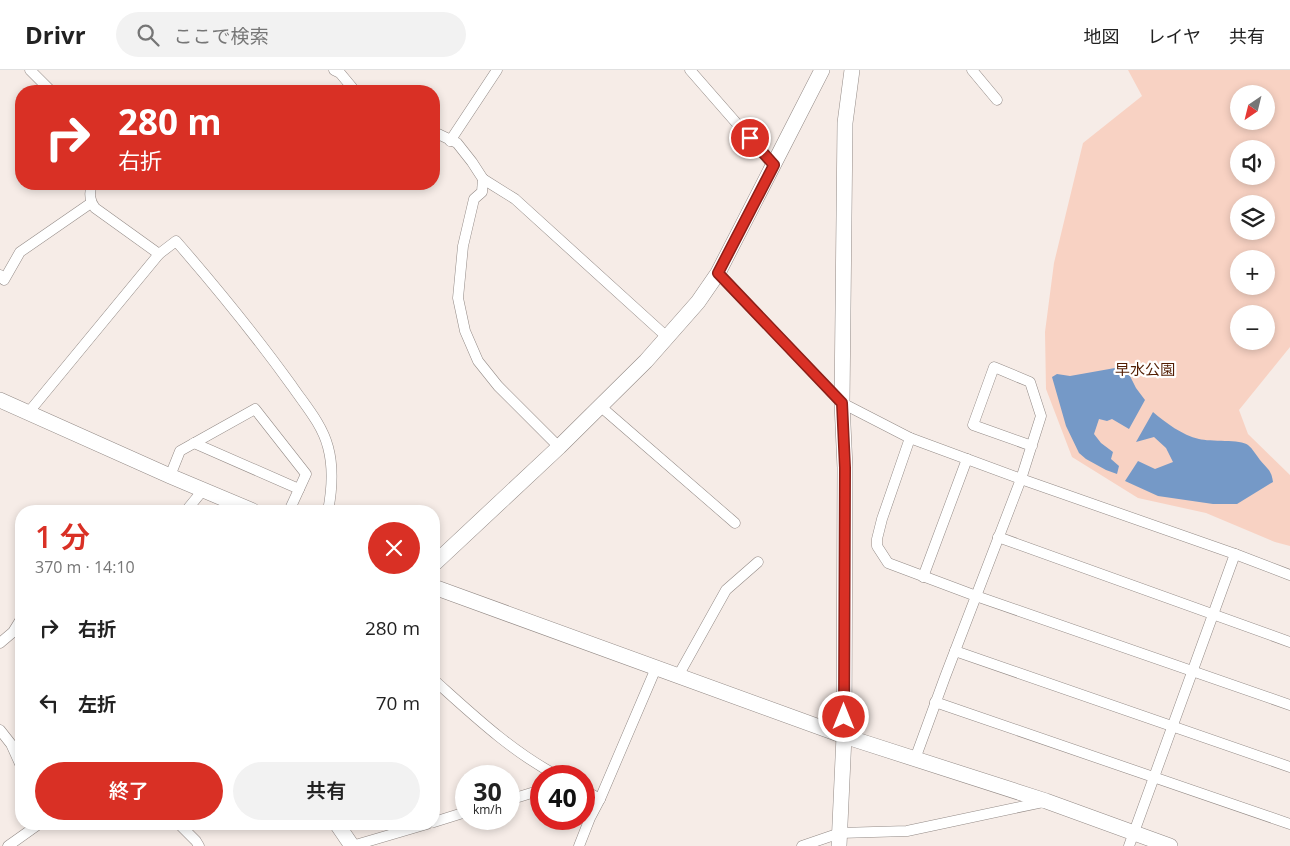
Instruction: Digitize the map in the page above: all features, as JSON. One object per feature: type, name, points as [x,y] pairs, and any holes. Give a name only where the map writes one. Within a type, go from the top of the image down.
[{"type":"street","points":[[30,70],[45,85]]},
{"type":"street","points":[[450,141],[498,70]]},
{"type":"street","points":[[690,70],[774,165]]},
{"type":"street","points":[[440,558],[559,447],[646,361],[698,302],[718,273],[822,70]]},
{"type":"street","points":[[839,839],[844,736],[845,468],[842,403],[845,123],[852,70]]},
{"type":"street","points":[[972,70],[997,100]]},
{"type":"street","points":[[339,71],[350,85]]},
{"type":"street","points":[[440,135],[457,143],[483,179],[515,199],[667,336]]},
{"type":"street","points":[[483,179],[482,192],[474,199],[462,255],[458,298],[465,331],[478,361],[498,386],[559,447]]},
{"type":"street","points":[[90,190],[91,203],[95,208],[159,254]]},
{"type":"street","points":[[2,280],[20,252],[91,203]]},
{"type":"street","points":[[28,413],[159,254],[176,241],[269,355],[319,424],[328,446],[332,467],[332,493],[329,505]]},
{"type":"street","points":[[718,273],[842,403],[910,438],[1290,575]]},
{"type":"street","points":[[915,759],[1021,479],[1032,446],[1041,416],[1030,382],[994,367],[973,424],[1032,446]]},
{"type":"street","points":[[0,400],[239,505]]},
{"type":"street","points":[[600,406],[735,523]]},
{"type":"street","points":[[170,476],[180,451],[255,409],[306,474],[292,505]]},
{"type":"street","points":[[910,438],[882,519],[878,539],[877,546],[888,563],[976,596],[1290,705]]},
{"type":"street","points":[[194,443],[300,489]]},
{"type":"street","points":[[923,577],[967,459]]},
{"type":"street","points":[[191,505],[203,490]]},
{"type":"street","points":[[998,537],[1290,642]]},
{"type":"street","points":[[1132,840],[1235,554]]},
{"type":"street","points":[[678,676],[726,590],[758,562]]},
{"type":"street","points":[[440,589],[844,736],[1046,801],[1132,840],[1170,846]]},
{"type":"street","points":[[0,643],[15,629]]},
{"type":"street","points":[[955,651],[1290,768]]},
{"type":"street","points":[[579,846],[656,668]]},
{"type":"street","points":[[440,685],[476,718],[538,765]]},
{"type":"street","points":[[936,702],[1290,824]]},
{"type":"street","points":[[0,730],[15,754]]},
{"type":"street","points":[[595,796],[600,799]]},
{"type":"street","points":[[802,846],[839,839],[907,832],[1046,801]]},
{"type":"street","points":[[440,820],[455,815]]},
{"type":"street","points":[[8,846],[31,830]]},
{"type":"street","points":[[184,830],[199,846]]},
{"type":"street","points":[[342,830],[352,846],[407,830]]},
{"type":"green space","name":"早水公園","points":[[1128,70],[1290,70],[1290,347],[1239,410],[1248,434],[1290,475],[1290,546],[1275,542],[1206,513],[1138,498],[1072,457],[1046,389],[1045,332],[1054,263],[1083,143],[1142,96]]},
{"type":"water","points":[[1115,368],[1130,376],[1145,400],[1129,429],[1112,419],[1107,421],[1099,419],[1094,434],[1101,443],[1113,452],[1111,459],[1119,466],[1117,474],[1086,459],[1079,453],[1066,426],[1052,377],[1057,374],[1070,376]]},
{"type":"water","points":[[1153,412],[1186,435],[1204,440],[1239,442],[1248,445],[1269,470],[1273,482],[1237,504],[1213,504],[1158,496],[1125,481],[1138,461],[1155,469],[1173,462],[1166,448],[1154,437],[1136,442]]},
{"type":"route","points":[[750,138],[774,165],[718,273],[842,403],[845,468],[844,717]]}]
